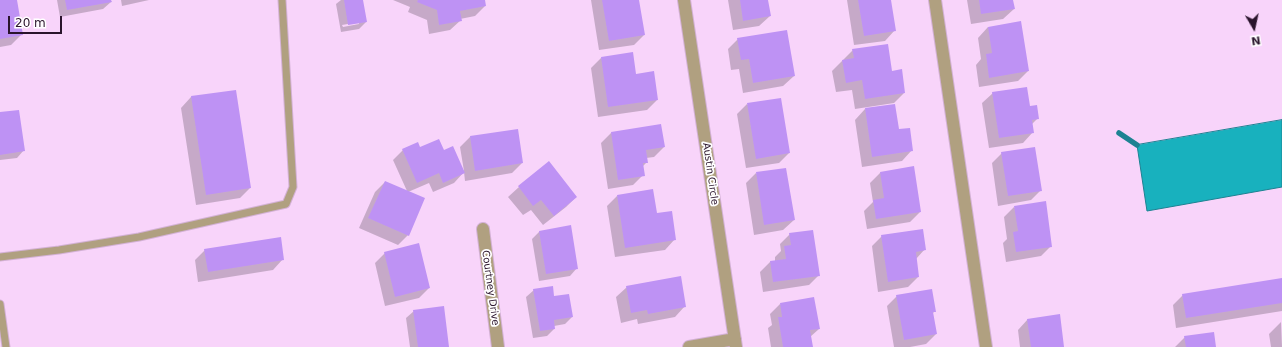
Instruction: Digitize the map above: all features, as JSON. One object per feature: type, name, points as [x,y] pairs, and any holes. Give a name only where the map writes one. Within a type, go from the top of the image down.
[{"type":"street","name":"Austin Circle","points":[[684,0],[735,343]]},
{"type":"street","points":[[935,0],[986,347]]},
{"type":"street","name":"Courtney Drive","points":[[482,229],[498,347]]},
{"type":"street","points":[[689,347],[735,343]]},
{"type":"lane","points":[[0,257],[59,250],[139,237],[286,204],[293,186],[282,0]]},
{"type":"lane","points":[[0,304],[6,347]]},
{"type":"shaded area","points":[[1282,120],[1282,187],[1147,211],[1137,145]]},
{"type":"building","points":[[0,0],[17,0],[23,35],[0,39]]},
{"type":"building","points":[[65,0],[111,0],[112,2],[67,10]]},
{"type":"building","points":[[344,0],[363,0],[367,22],[348,25]]},
{"type":"building","points":[[418,0],[485,0],[486,6],[460,11],[462,21],[439,25],[437,10],[417,2]]},
{"type":"building","points":[[602,0],[639,0],[645,35],[609,41]]},
{"type":"building","points":[[740,0],[768,0],[771,16],[743,21]]},
{"type":"building","points":[[858,0],[891,0],[896,31],[864,36]]},
{"type":"building","points":[[979,0],[1013,0],[1015,9],[981,14]]},
{"type":"building","points":[[1021,21],[1029,71],[989,78],[986,54],[992,53],[988,27]]},
{"type":"building","points":[[787,30],[795,76],[753,83],[749,59],[741,60],[737,38]]},
{"type":"building","points":[[888,44],[892,71],[902,69],[905,93],[865,99],[862,80],[846,83],[842,60],[854,58],[852,49]]},
{"type":"building","points":[[633,52],[636,74],[654,71],[658,100],[608,107],[601,57]]},
{"type":"building","points":[[1027,87],[1030,106],[1037,105],[1039,119],[1032,120],[1034,133],[999,138],[992,92]]},
{"type":"building","points":[[236,90],[251,188],[206,195],[191,96]]},
{"type":"building","points":[[781,98],[790,153],[756,159],[747,103]]},
{"type":"building","points":[[895,104],[899,129],[910,128],[913,151],[872,157],[865,108]]},
{"type":"building","points":[[19,110],[25,151],[0,155],[0,112]]},
{"type":"building","points":[[661,124],[665,147],[646,150],[648,163],[643,163],[645,176],[618,180],[611,132]]},
{"type":"building","points":[[518,129],[523,163],[475,171],[470,136]]},
{"type":"building","points":[[439,139],[444,150],[453,146],[465,173],[443,183],[439,173],[417,183],[402,149],[418,142],[420,147]]},
{"type":"building","points":[[1035,147],[1042,191],[1008,196],[1001,152]]},
{"type":"building","points":[[549,161],[577,197],[554,216],[541,200],[533,206],[518,186]]},
{"type":"building","points":[[914,166],[921,212],[876,219],[873,200],[884,198],[880,172]]},
{"type":"building","points":[[786,168],[795,220],[764,225],[756,172]]},
{"type":"building","points":[[385,181],[425,198],[409,236],[368,218]]},
{"type":"building","points":[[653,189],[657,213],[672,211],[676,240],[625,248],[617,195]]},
{"type":"building","points":[[1046,201],[1052,247],[1016,252],[1013,232],[1018,231],[1014,206]]},
{"type":"building","points":[[571,225],[578,269],[546,274],[539,231]]},
{"type":"building","points":[[923,229],[926,250],[916,252],[919,277],[888,282],[881,235]]},
{"type":"building","points":[[813,230],[820,276],[773,282],[770,261],[786,259],[784,246],[791,245],[789,233]]},
{"type":"building","points":[[281,237],[284,260],[208,272],[204,249]]},
{"type":"building","points":[[419,243],[430,288],[395,297],[384,252]]},
{"type":"building","points":[[681,276],[686,307],[648,314],[647,310],[631,313],[626,286]]},
{"type":"building","points":[[1282,278],[1282,303],[1186,318],[1182,294]]},
{"type":"building","points":[[553,286],[554,296],[569,294],[573,317],[554,320],[555,329],[540,331],[533,289]]},
{"type":"building","points":[[932,289],[936,312],[933,312],[937,334],[904,340],[896,295]]},
{"type":"building","points":[[814,297],[820,329],[810,330],[813,347],[783,347],[778,317],[782,317],[780,303]]},
{"type":"building","points":[[444,306],[449,347],[418,347],[413,310]]},
{"type":"building","points":[[1060,314],[1064,347],[1031,347],[1027,319]]},
{"type":"building","points":[[1214,332],[1216,347],[1186,347],[1184,336]]},
{"type":"waterway","points":[[1119,133],[1137,145]]}]
